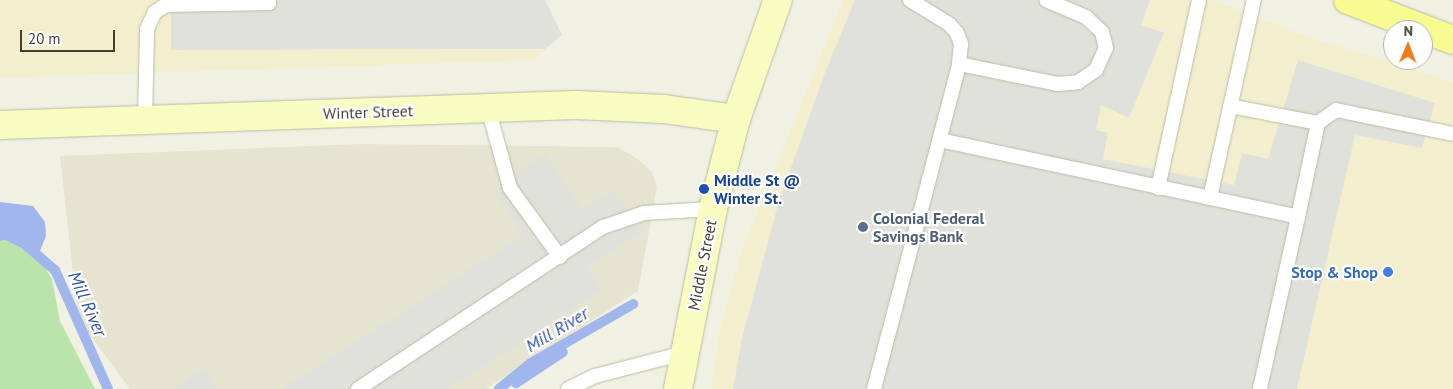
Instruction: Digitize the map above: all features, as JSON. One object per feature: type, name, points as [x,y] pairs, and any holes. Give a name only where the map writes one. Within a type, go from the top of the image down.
[{"type":"main road","name":"Middle Street","points":[[678,389],[713,209],[736,119],[778,0]]},
{"type":"main road","points":[[1348,0],[1453,40]]},
{"type":"main road","name":"Winter Street","points":[[0,125],[576,105],[654,108],[736,119]]},
{"type":"lane","points":[[145,120],[147,29],[154,12],[166,5],[269,3],[268,0]]},
{"type":"lane","points":[[874,389],[940,140],[961,44],[957,32],[949,24],[910,0]]},
{"type":"lane","points":[[958,64],[1056,84],[1078,82],[1096,70],[1106,48],[1102,32],[1086,17],[1046,0]]},
{"type":"lane","points":[[1158,188],[1199,0]]},
{"type":"lane","points":[[1210,198],[1254,0]]},
{"type":"lane","points":[[1230,106],[1318,123]]},
{"type":"lane","points":[[488,108],[510,188],[560,257]]},
{"type":"lane","points":[[1260,389],[1318,123],[1336,110],[1453,134]]},
{"type":"lane","points":[[940,140],[1298,217]]},
{"type":"lane","points":[[358,389],[603,227],[644,213],[713,209]]},
{"type":"lane","points":[[568,389],[595,376],[684,354]]},
{"type":"shaded area","points":[[0,0],[545,0],[562,35],[533,60],[0,78]]},
{"type":"shaded area","points":[[171,0],[545,0],[562,35],[545,49],[171,50]]},
{"type":"shaded area","points":[[843,0],[1212,0],[1306,36],[1383,60],[1383,70],[1415,70],[1453,82],[1453,389],[711,389],[719,334],[741,252]]},
{"type":"shaded area","points":[[855,0],[1150,0],[1141,25],[1164,33],[1129,118],[1101,105],[1096,130],[1108,133],[1103,159],[1234,185],[1242,153],[1268,159],[1298,60],[1435,103],[1422,148],[1355,135],[1297,389],[733,389],[742,338],[779,201],[824,75]]},
{"type":"shaded area","points":[[361,144],[618,147],[639,160],[652,172],[657,187],[638,291],[486,389],[130,389],[78,319],[60,156]]},
{"type":"shaded area","points":[[545,154],[583,209],[612,190],[644,230],[587,267],[602,290],[449,389],[282,389],[522,236],[493,189]]},
{"type":"shaded area","points":[[203,368],[218,389],[174,389]]},
{"type":"green space","points":[[5,240],[38,256],[52,279],[60,321],[95,389],[0,389],[0,241]]},
{"type":"water","points":[[0,202],[33,206],[45,222],[46,236],[38,256],[5,240],[0,241]]},
{"type":"waterway","name":"Mill River","points":[[27,246],[55,270],[108,389]]},
{"type":"waterway","name":"Mill River","points":[[499,389],[531,363],[633,304]]},
{"type":"waterway","points":[[516,383],[563,352]]},
{"type":"place","name":"Middle St @ Winter St.","points":[[704,189]]},
{"type":"place","name":"Colonial Federal Savings Bank","points":[[863,227]]},
{"type":"place","name":"Stop & Shop","points":[[1388,272]]}]
